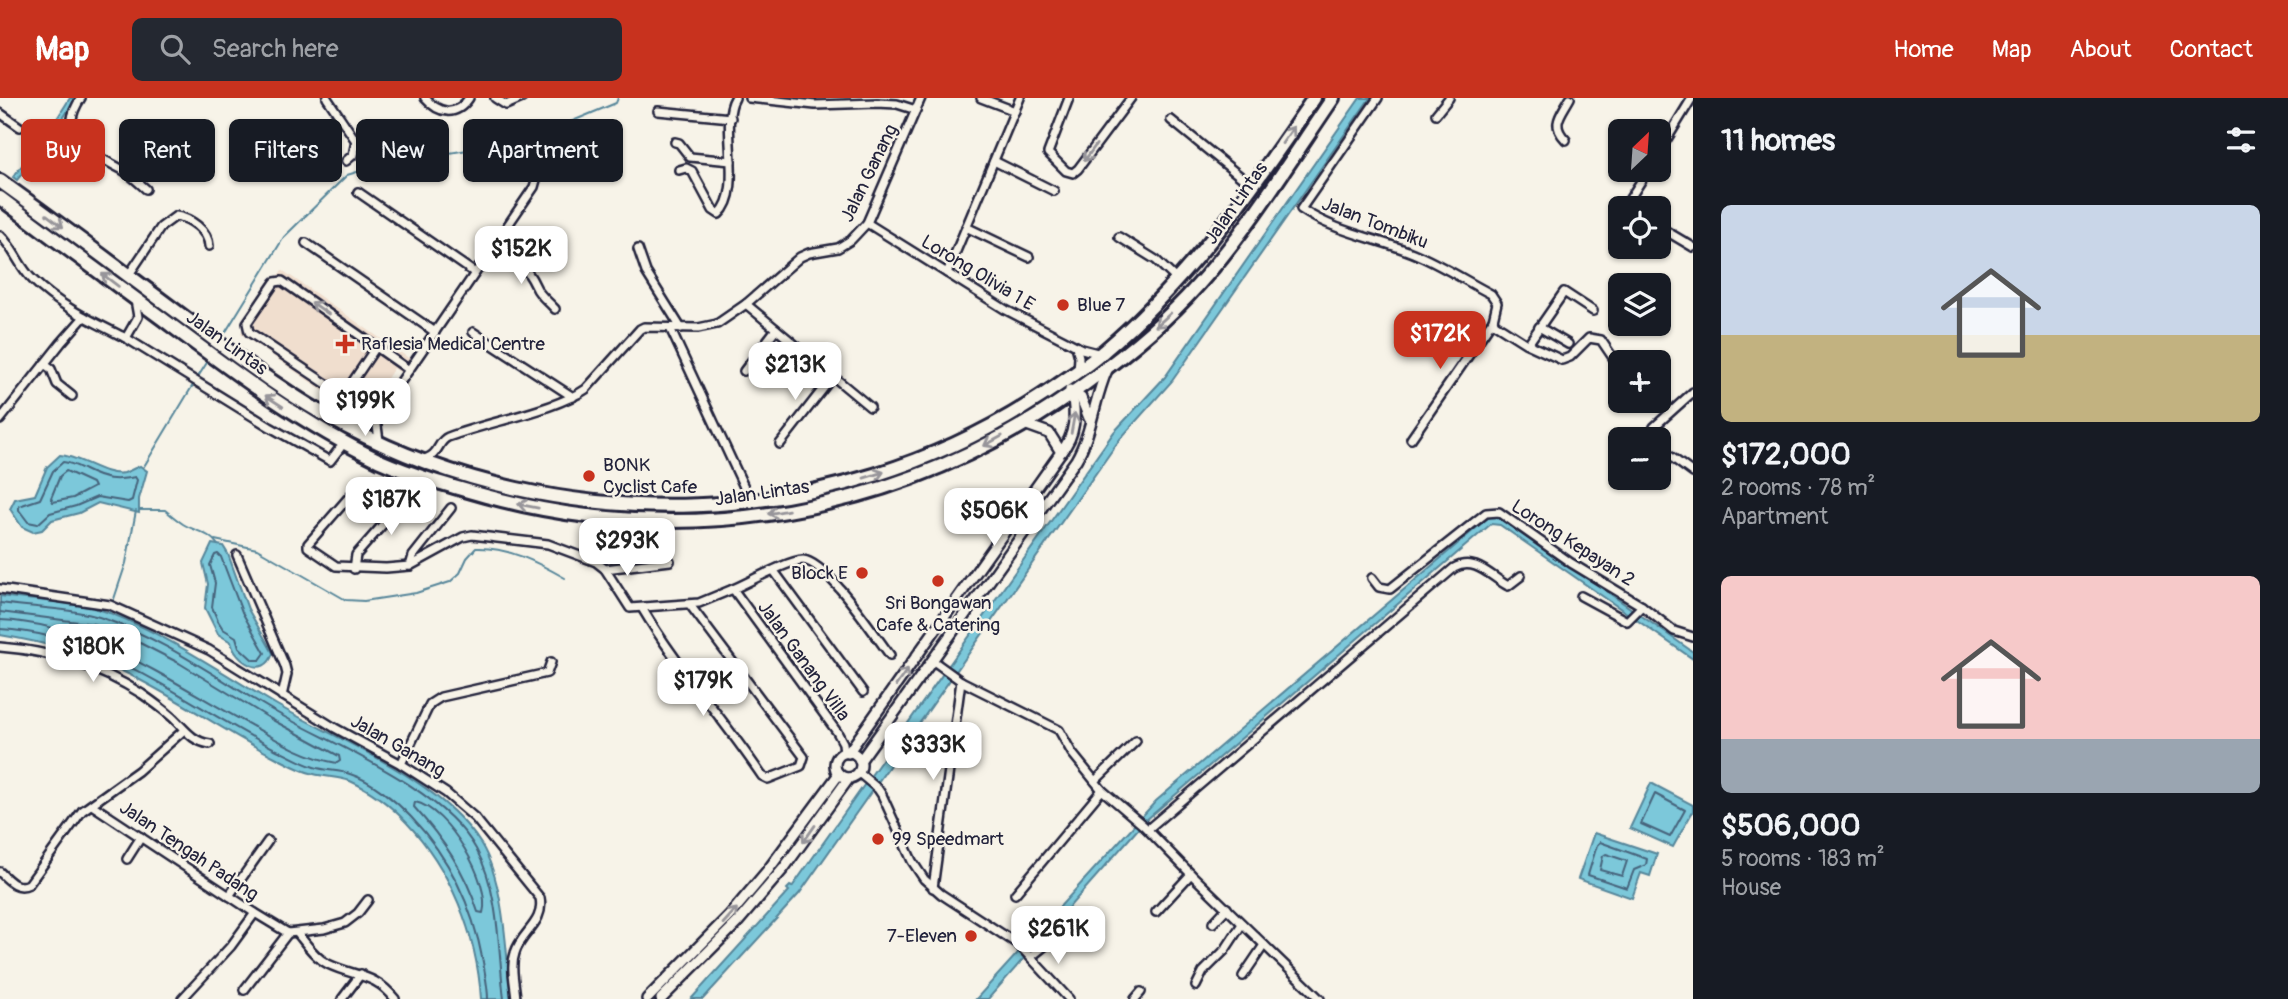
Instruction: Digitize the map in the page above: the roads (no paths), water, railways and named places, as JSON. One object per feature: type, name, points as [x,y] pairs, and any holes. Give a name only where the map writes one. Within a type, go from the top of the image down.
[{"type":"highway","name":"Jalan Lintas","points":[[0,181],[260,374],[345,426],[380,443],[446,470],[566,499],[664,507],[716,505],[751,502],[848,482],[940,451],[1016,413],[1078,372],[1102,354],[1178,281],[1252,186],[1314,98]]},
{"type":"highway","name":"Jalan Lintas","points":[[0,198],[204,351],[291,412],[382,462],[428,479],[517,505],[609,518],[719,520],[814,506],[897,484],[975,451],[1072,393],[1149,333],[1190,294],[1225,252],[1333,98]]},
{"type":"highway","points":[[1145,314],[1174,293],[1182,290],[1190,294]]},
{"type":"highway","points":[[716,505],[714,513],[719,520]]},
{"type":"street","points":[[80,98],[72,112],[70,123],[75,137],[98,159],[121,169],[146,189]]},
{"type":"street","points":[[327,98],[356,141],[353,155],[346,160]]},
{"type":"street","points":[[425,98],[437,109],[449,112],[461,108],[469,98]]},
{"type":"street","points":[[495,98],[506,104],[522,98]]},
{"type":"street","points":[[678,170],[687,168],[692,171],[713,209],[719,214],[729,195],[731,118],[735,98]]},
{"type":"street","points":[[748,98],[815,105],[852,102],[897,104],[916,110]]},
{"type":"street","name":"Jalan Ganang","points":[[421,460],[430,458],[446,438],[573,397],[586,388],[640,329],[698,328],[717,324],[746,304],[800,257],[845,244],[867,223],[921,98]]},
{"type":"street","points":[[981,98],[1015,111]]},
{"type":"street","points":[[947,274],[1020,98]]},
{"type":"street","points":[[1069,98],[1048,153],[1066,171],[1073,173],[1131,98]]},
{"type":"street","name":"Jalan Tombiku","points":[[1378,98],[1301,209],[1313,218],[1340,229],[1417,254],[1492,294],[1497,303],[1493,320]]},
{"type":"street","points":[[1436,114],[1449,98]]},
{"type":"street","points":[[1566,139],[1558,131],[1557,125],[1570,98]]},
{"type":"street","points":[[1671,132],[1692,98]]},
{"type":"street","points":[[658,111],[731,118]]},
{"type":"street","points":[[0,113],[20,127]]},
{"type":"street","points":[[1171,120],[1252,186]]},
{"type":"street","points":[[675,142],[679,143],[690,157],[731,161]]},
{"type":"street","points":[[994,161],[1054,191]]},
{"type":"street","points":[[345,426],[376,418],[536,182]]},
{"type":"street","points":[[358,192],[475,273]]},
{"type":"street","points":[[128,276],[156,233],[176,216],[183,217],[200,228],[209,239],[209,246]]},
{"type":"street","name":"Lorong Olivia 1 E","points":[[867,223],[996,304],[1076,346],[1102,354]]},
{"type":"street","points":[[966,227],[1029,257]]},
{"type":"street","points":[[1671,233],[1693,247]]},
{"type":"street","points":[[0,235],[32,279],[84,317],[127,338],[190,379],[330,461],[344,443]]},
{"type":"street","points":[[1119,237],[1156,260],[1178,281]]},
{"type":"street","points":[[306,243],[435,332]]},
{"type":"street","points":[[638,249],[646,272],[681,327]]},
{"type":"street","points":[[489,253],[502,253],[524,267],[533,278],[536,289],[555,309]]},
{"type":"street","points":[[376,347],[347,390],[337,393],[249,332],[247,323],[275,282],[282,281],[410,370]]},
{"type":"street","points":[[1528,344],[1564,292],[1593,311]]},
{"type":"street","points":[[127,338],[139,313],[135,299]]},
{"type":"street","points":[[746,304],[870,407]]},
{"type":"street","points":[[137,321],[149,316],[159,317]]},
{"type":"street","points":[[0,420],[84,317]]},
{"type":"street","points":[[1411,439],[1493,320],[1498,327],[1528,344],[1562,359],[1570,357],[1586,340],[1601,340],[1609,350]]},
{"type":"street","points":[[1539,327],[1568,344]]},
{"type":"street","points":[[670,328],[751,502]]},
{"type":"street","points":[[744,371],[776,329]]},
{"type":"street","points":[[473,332],[573,397]]},
{"type":"street","points":[[1076,346],[1079,357],[1078,372]]},
{"type":"street","points":[[44,364],[51,369],[57,384],[72,396]]},
{"type":"street","points":[[860,761],[1076,460],[1084,447],[1097,393],[1107,368]]},
{"type":"street","points":[[780,444],[833,376]]},
{"type":"street","points":[[839,774],[836,762],[846,753],[1061,452],[1074,428],[1075,408],[1072,393],[1064,381]]},
{"type":"street","points":[[1654,427],[1693,392]]},
{"type":"street","points":[[1072,393],[1081,398],[1090,419]]},
{"type":"street","points":[[376,418],[380,443]]},
{"type":"street","points":[[1024,424],[1049,433],[1061,452]]},
{"type":"street","points":[[439,450],[446,470]]},
{"type":"street","points":[[1671,456],[1693,472]]},
{"type":"street","points":[[356,489],[308,544],[308,547],[336,566],[354,569],[410,565],[463,537],[472,535],[548,544],[596,562],[605,569],[627,606],[642,608],[669,653],[738,740],[762,776],[768,779],[801,766],[804,757],[690,605]]},
{"type":"street","points":[[354,569],[356,555],[407,497]]},
{"type":"street","points":[[410,565],[412,556],[451,508]]},
{"type":"street","name":"Lorong Kepayan 2","points":[[1372,578],[1379,587],[1390,589],[1486,513],[1494,511],[1504,514],[1639,609],[1674,631],[1693,637]]},
{"type":"street","points":[[237,555],[285,666],[287,674],[282,696]]},
{"type":"street","points":[[605,569],[670,561]]},
{"type":"street","name":"Jalan Ganang Villa","points":[[642,608],[690,605],[707,601],[795,561],[807,561],[835,583],[890,655]]},
{"type":"street","points":[[1146,828],[1454,568],[1461,564],[1472,564],[1508,586],[1521,576]]},
{"type":"street","points":[[774,571],[863,692]]},
{"type":"street","name":"Jalan Ganang","points":[[0,589],[113,605],[139,620],[209,650],[282,696],[401,764],[461,804],[540,898],[539,916],[518,946],[514,957],[516,999]]},
{"type":"street","name":"Jalan Ganang Villa","points":[[733,589],[837,732],[846,753]]},
{"type":"street","points":[[1581,596],[1624,620],[1631,619],[1639,609]]},
{"type":"street","points":[[0,647],[61,656],[98,670],[152,702],[196,740],[210,744]]},
{"type":"street","points":[[932,660],[958,678],[1059,730],[1072,753],[1102,790],[1136,818],[1320,999]]},
{"type":"street","points":[[401,764],[430,704],[440,697],[547,673],[551,662]]},
{"type":"street","points":[[933,887],[958,678]]},
{"type":"street","points":[[92,805],[138,771],[183,731]]},
{"type":"street","points":[[1095,781],[1136,741]]},
{"type":"street","points":[[846,753],[855,755],[860,761],[862,775],[878,789],[912,861],[924,879],[1019,945],[1069,999]]},
{"type":"street","points":[[839,774],[849,778],[862,775]]},
{"type":"street","points":[[647,999],[729,916],[768,870],[839,774]]},
{"type":"street","points":[[661,999],[737,923],[800,848],[849,778]]},
{"type":"street","points":[[1015,894],[1102,790]]},
{"type":"street","name":"Jalan Tengah Padang","points":[[0,872],[15,885],[21,887],[29,884],[73,821],[92,805],[255,913],[231,946],[181,999]]},
{"type":"street","points":[[127,859],[141,837]]},
{"type":"street","points":[[229,896],[268,841]]},
{"type":"street","points":[[1156,912],[1191,874]]},
{"type":"street","points":[[244,990],[293,933],[345,923],[358,913],[368,900]]},
{"type":"street","points":[[1213,923],[1227,908]]},
{"type":"street","points":[[255,913],[293,933],[325,962],[379,983],[395,999]]},
{"type":"street","points":[[1196,986],[1203,972],[1226,950],[1242,924]]},
{"type":"street","points":[[1029,955],[1057,936]]},
{"type":"street","points":[[1243,976],[1264,945]]},
{"type":"street","points":[[342,999],[361,974]]},
{"type":"street","points":[[1135,999],[1141,992]]},
{"type":"water","points":[[70,98],[76,98],[63,119],[57,119]]},
{"type":"water","points":[[1360,98],[1370,98],[1172,381],[1120,439],[799,894],[703,999],[691,999],[789,891],[787,889],[792,887],[1114,432],[1165,377]]},
{"type":"water","points":[[21,167],[21,175],[17,180],[13,177]]},
{"type":"water","points":[[60,455],[109,472],[124,473],[140,466],[147,471],[139,499],[139,513],[98,503],[79,513],[52,520],[42,530],[33,532],[22,527],[10,509],[15,499],[35,495],[47,467]]},
{"type":"water","points":[[1489,517],[1505,520],[1693,652],[1693,659],[1500,525],[1491,524],[1145,821],[988,999],[976,999],[1156,801]]},
{"type":"water","points":[[212,544],[223,546],[228,554],[248,609],[273,653],[264,665],[250,665],[238,656],[231,642],[218,634],[205,608],[208,584],[203,563]]},
{"type":"water","points":[[0,596],[84,606],[132,622],[175,644],[277,705],[388,764],[441,800],[463,821],[481,844],[489,860],[500,898],[511,999],[481,999],[474,950],[448,881],[422,840],[387,804],[350,781],[309,773],[289,764],[108,664],[62,648],[0,635]]},
{"type":"water","points":[[1651,783],[1693,805],[1693,811],[1673,847],[1630,828]]},
{"type":"water","points":[[1594,833],[1657,854],[1650,876],[1641,873],[1632,898],[1578,879]]},
{"type":"waterway","points":[[222,338],[284,237],[347,175],[384,164],[527,140],[616,103],[618,98]]},
{"type":"waterway","points":[[196,380],[208,361]]},
{"type":"waterway","points":[[143,468],[193,385]]},
{"type":"waterway","points":[[139,510],[165,510],[183,524],[211,537],[218,545]]},
{"type":"waterway","points":[[113,602],[126,563],[136,511]]},
{"type":"waterway","points":[[215,540],[257,549],[346,600],[364,601],[416,593],[450,582],[460,573],[467,558],[476,548],[511,553],[565,578]]},
{"type":"waterway","points":[[109,613],[111,607]]},
{"type":"place","name":"Blue 7","points":[[1063,305]]},
{"type":"place","name":"Raflesia Medical Centre","points":[[345,344]]},
{"type":"place","name":"BONK Cyclist Cafe","points":[[589,476]]},
{"type":"place","name":"Block E","points":[[862,573]]},
{"type":"place","name":"Sri Bongawan Cafe & Catering","points":[[938,581]]},
{"type":"place","name":"99 Speedmart","points":[[878,839]]},
{"type":"place","name":"7-Eleven","points":[[971,936]]}]
